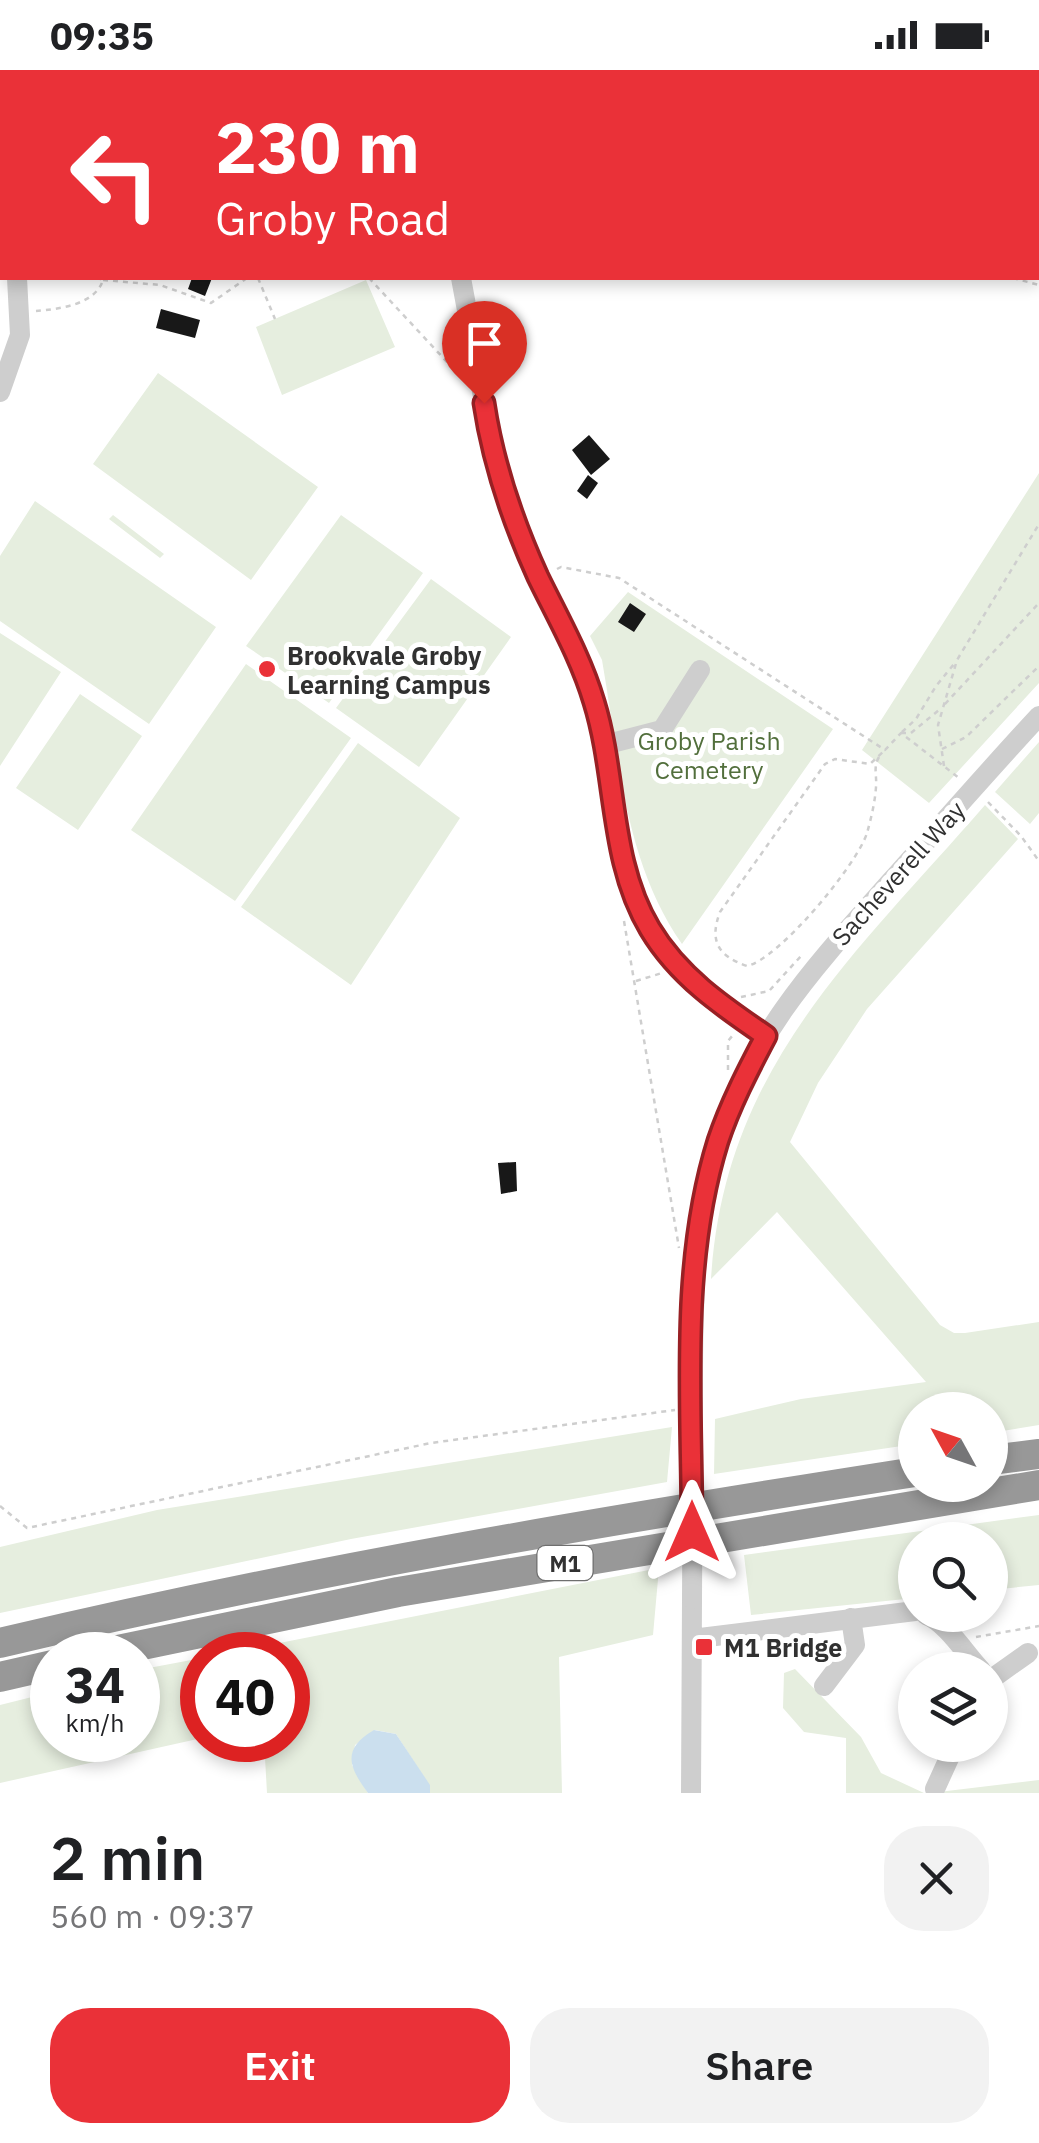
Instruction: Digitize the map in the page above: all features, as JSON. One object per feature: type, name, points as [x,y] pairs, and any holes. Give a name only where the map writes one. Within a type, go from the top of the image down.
[{"type":"highway","points":[[1008,1458],[1039,1454]]},
{"type":"highway","name":"M1","points":[[0,1643],[377,1562],[898,1475]]},
{"type":"highway","name":"M1","points":[[160,1641],[398,1592],[1039,1485]]},
{"type":"highway","points":[[0,1677],[30,1670]]},
{"type":"street","points":[[0,392],[20,335],[17,280]]},
{"type":"street","points":[[466,280],[496,467],[538,576],[580,663],[594,703],[627,879],[650,930],[679,968],[702,991],[766,1036]]},
{"type":"street","points":[[604,745],[662,730],[700,670]]},
{"type":"street","name":"Sacheverell Way","points":[[691,1793],[691,1330],[699,1229],[718,1140],[766,1036],[812,969],[1039,716]]},
{"type":"street","points":[[692,1639],[898,1613]]},
{"type":"street","points":[[824,1686],[855,1645],[851,1618]]},
{"type":"street","points":[[948,1632],[964,1652]]},
{"type":"street","points":[[1008,1668],[1028,1654]]},
{"type":"street","points":[[935,1790],[947,1762]]},
{"type":"path","points":[[20,313],[83,302],[99,292],[100,280]]},
{"type":"path","points":[[110,280],[160,285],[211,303],[244,280]]},
{"type":"path","points":[[259,280],[276,319]]},
{"type":"path","points":[[371,280],[459,375]]},
{"type":"path","points":[[880,757],[870,764],[835,758],[824,764],[720,912],[714,939],[730,958],[747,966],[760,962],[835,885],[867,831],[877,786],[874,766],[916,719],[957,660],[1039,524]]},
{"type":"path","points":[[538,576],[562,567],[618,578],[885,750]]},
{"type":"path","points":[[901,733],[910,733],[942,707],[1039,603]]},
{"type":"path","points":[[944,767],[938,725],[957,660]]},
{"type":"path","points":[[940,750],[966,737],[1039,666]]},
{"type":"path","points":[[901,733],[974,788],[1022,836],[1039,861]]},
{"type":"path","points":[[622,911],[681,1260]]},
{"type":"path","points":[[737,998],[769,991],[808,948]]},
{"type":"path","points":[[634,982],[679,968]]},
{"type":"path","points":[[0,1506],[26,1528],[431,1443],[693,1408]]},
{"type":"path","points":[[956,1644],[1039,1626]]},
{"type":"green space","points":[[366,280],[395,347],[282,395],[256,327]]},
{"type":"green space","points":[[158,373],[318,487],[251,580],[93,464]]},
{"type":"green space","points":[[1039,473],[1039,683],[929,803],[862,750]]},
{"type":"green space","points":[[35,501],[216,627],[149,724],[0,621],[0,556]]},
{"type":"green space","points":[[113,515],[164,554],[160,558],[109,519]]},
{"type":"green space","points":[[341,515],[423,573],[329,703],[246,646]]},
{"type":"green space","points":[[431,579],[511,637],[419,767],[336,708]]},
{"type":"green space","name":"Groby Parish Cemetery","points":[[628,592],[833,729],[682,944],[647,878],[636,843],[619,771],[602,660],[590,636]]},
{"type":"green space","points":[[0,633],[61,672],[0,766]]},
{"type":"green space","points":[[246,664],[351,738],[235,901],[131,830]]},
{"type":"green space","points":[[80,694],[142,736],[78,830],[16,788]]},
{"type":"green space","points":[[1039,742],[1039,813],[1030,824],[995,792]]},
{"type":"green space","points":[[358,743],[460,818],[351,985],[241,907]]},
{"type":"green space","points":[[985,805],[1018,839],[867,1009],[818,1083],[790,1142],[940,1325],[954,1333],[965,1333],[1039,1322],[1039,1425],[1008,1430],[1008,1392],[898,1392],[898,1447],[714,1474],[715,1419],[801,1399],[926,1382],[777,1212],[711,1279],[721,1204],[741,1137],[769,1075],[804,1019],[889,913]]},
{"type":"green space","points":[[672,1427],[667,1482],[351,1539],[0,1613],[0,1547],[157,1510]]},
{"type":"green space","points":[[1039,1515],[1039,1585],[1008,1588],[1008,1522],[987,1522]]},
{"type":"green space","points":[[898,1534],[898,1600],[751,1615],[744,1555]]},
{"type":"green space","points":[[659,1568],[653,1635],[559,1657],[562,1793],[430,1793],[429,1785],[396,1734],[375,1730],[355,1745],[352,1765],[368,1793],[267,1793],[265,1762],[310,1762],[310,1637]]},
{"type":"green space","points":[[180,1662],[180,1743],[160,1747],[160,1666]]},
{"type":"green space","points":[[795,1669],[861,1737],[881,1773],[924,1793],[846,1793],[846,1738],[804,1732],[783,1708],[784,1673]]},
{"type":"green space","points":[[30,1698],[30,1762],[94,1762],[0,1783],[0,1705]]},
{"type":"green space","points":[[1039,1780],[1039,1793],[930,1793]]},
{"type":"water","points":[[374,1730],[396,1734],[430,1785],[430,1793],[368,1793],[356,1774],[352,1758],[357,1744]]},
{"type":"building","points":[[191,280],[211,280],[205,296],[188,289]]},
{"type":"building","points":[[161,309],[200,320],[195,338],[156,328]]},
{"type":"building","points":[[589,435],[610,459],[591,475],[572,450]]},
{"type":"building","points":[[588,475],[598,483],[587,499],[577,491]]},
{"type":"building","points":[[630,603],[646,614],[634,632],[618,622]]},
{"type":"building","points":[[516,1162],[517,1191],[501,1194],[498,1163]]},
{"type":"place","name":"Brookvale Groby Learning Campus","points":[[267,669]]},
{"type":"place","name":"M1 Bridge","points":[[704,1647]]},
{"type":"route","points":[[484,403],[496,467],[538,576],[580,663],[594,703],[624,868],[637,905],[650,930],[684,973],[702,991],[766,1036],[718,1140],[699,1229],[691,1330],[692,1532]]}]
